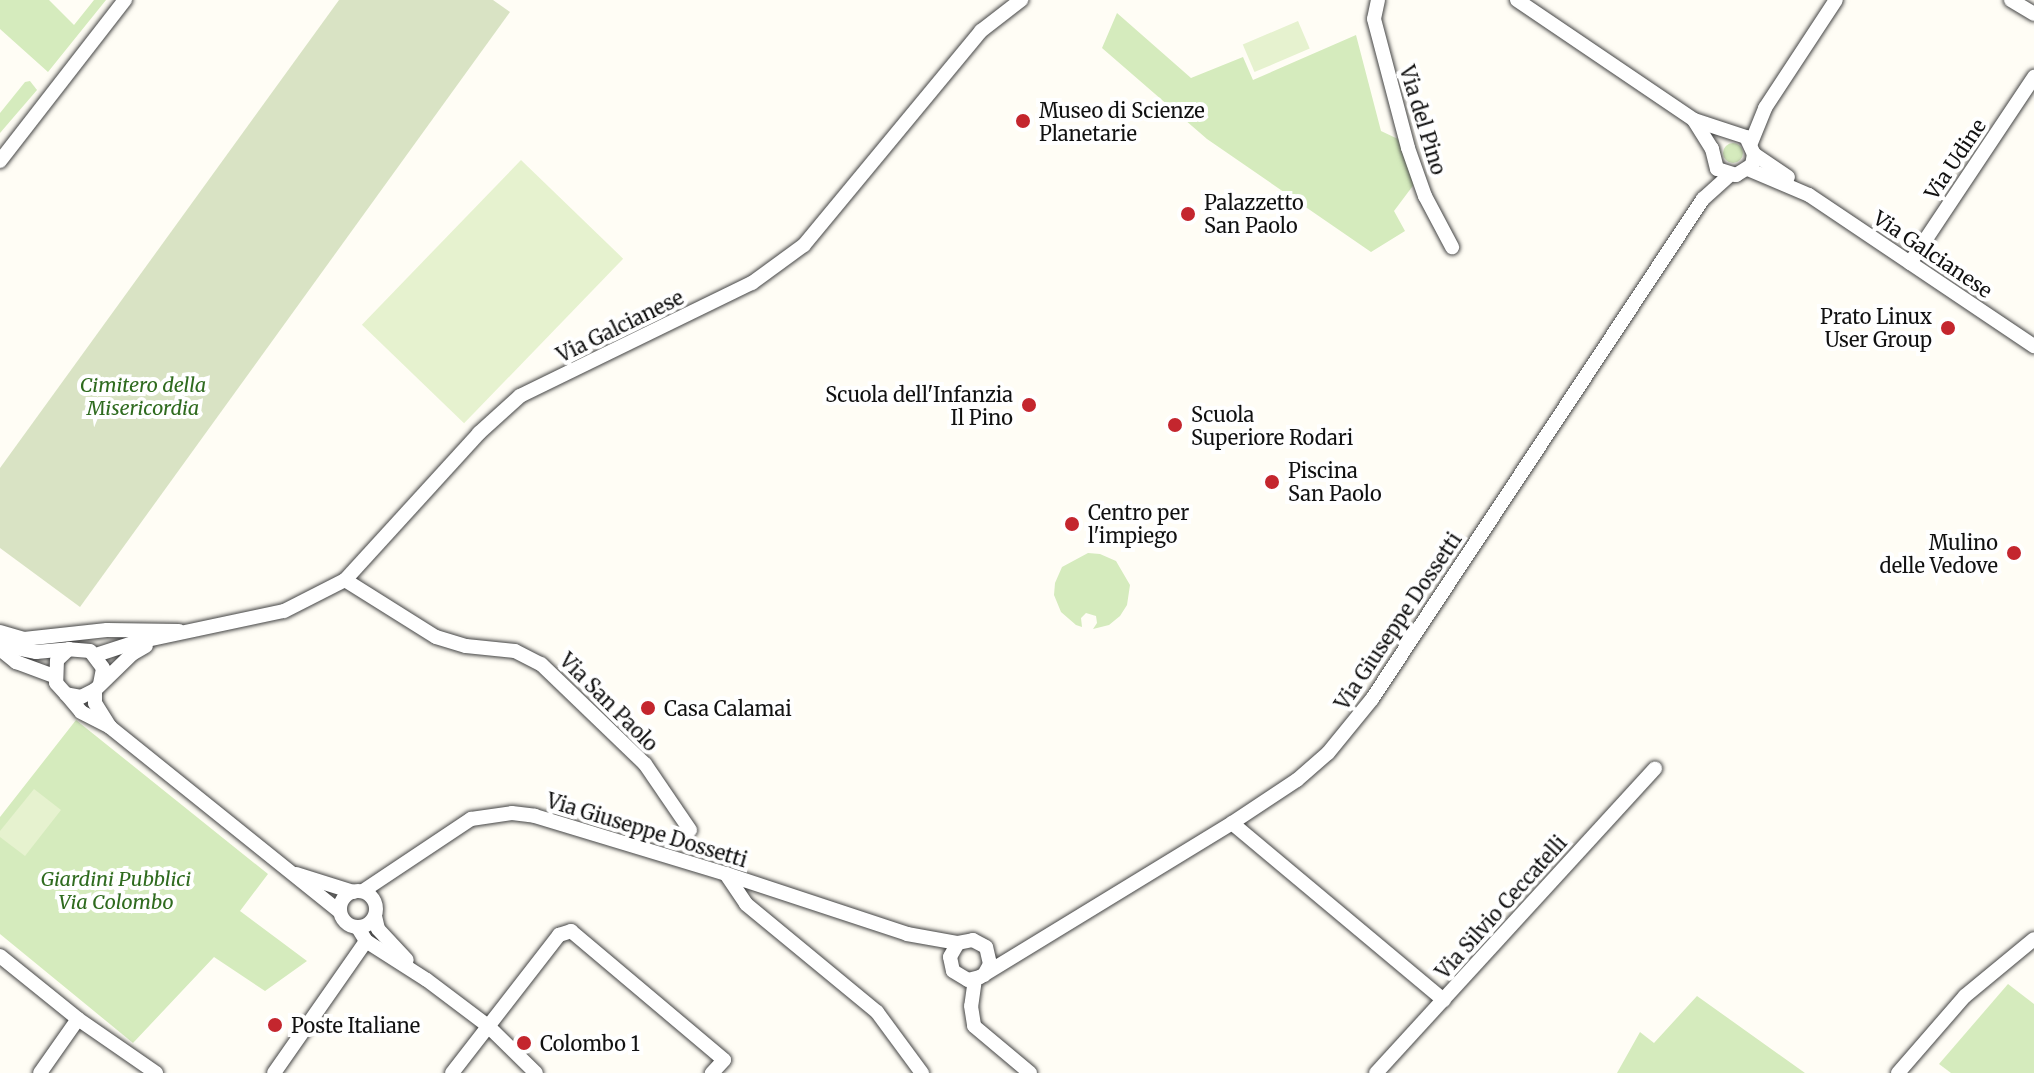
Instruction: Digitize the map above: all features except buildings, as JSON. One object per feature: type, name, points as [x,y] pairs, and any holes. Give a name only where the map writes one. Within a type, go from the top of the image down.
[{"type":"street","points":[[0,161],[125,0]]},
{"type":"street","name":"Via Galcianese","points":[[96,655],[133,643],[200,632],[294,608],[345,580],[479,433],[520,396],[752,283],[804,245],[981,31],[1021,0]]},
{"type":"street","name":"Via del Pino","points":[[1378,0],[1374,19],[1408,148],[1425,196],[1452,247]]},
{"type":"street","name":"Via Galcianese","points":[[1517,0],[1694,120],[1731,133],[1809,195]]},
{"type":"street","points":[[1730,175],[1748,169],[1765,108],[1836,0]]},
{"type":"street","points":[[2011,0],[2034,14]]},
{"type":"street","name":"Via Udine","points":[[1910,263],[2034,77]]},
{"type":"street","points":[[1712,156],[1731,133],[1765,108]]},
{"type":"street","name":"Via Galcianese","points":[[1694,120],[1712,156],[1730,175]]},
{"type":"street","name":"Via Giuseppe Dossetti","points":[[1703,199],[1712,156]]},
{"type":"street","name":"Via Galcianese","points":[[1748,169],[1809,195],[2034,346]]},
{"type":"street","name":"Via Giuseppe Dossetti","points":[[980,977],[1232,823],[1311,768],[1372,699],[1703,199],[1730,175]]},
{"type":"street","name":"Via San Paolo","points":[[345,580],[436,637],[466,646],[515,651],[541,664],[645,764],[690,830]]},
{"type":"street","name":"Via Galcianese","points":[[0,632],[24,639],[146,628],[200,632]]},
{"type":"street","name":"Via Galcianese","points":[[98,687],[132,654],[157,640]]},
{"type":"street","points":[[0,647],[25,652],[83,648],[96,655],[103,668],[95,703],[110,727]]},
{"type":"street","points":[[0,647],[16,662],[54,676],[81,712],[110,727],[340,912],[348,925],[488,1026],[536,1073]]},
{"type":"street","points":[[54,676],[57,660],[69,649]]},
{"type":"street","points":[[66,694],[81,697],[98,687]]},
{"type":"street","name":"Via Silvio Ceccatelli","points":[[1376,1073],[1655,768]]},
{"type":"street","name":"Via Giuseppe Dossetti","points":[[358,892],[387,879],[471,819],[512,813],[535,816],[726,874],[907,934],[958,943]]},
{"type":"street","points":[[1232,823],[1444,1000]]},
{"type":"street","points":[[289,871],[358,892],[375,910],[378,929],[427,980]]},
{"type":"street","points":[[726,874],[746,904],[877,1012],[922,1073]]},
{"type":"street","points":[[274,1073],[368,925],[387,879]]},
{"type":"street","points":[[340,912],[344,897],[358,892]]},
{"type":"street","points":[[452,1073],[559,935],[571,931],[724,1060],[712,1073]]},
{"type":"street","name":"Via Giuseppe Dossetti","points":[[907,934],[950,957]]},
{"type":"street","points":[[1898,1073],[1965,996],[2034,939]]},
{"type":"street","points":[[980,977],[956,975],[950,957],[958,943],[973,940],[986,948],[1015,953]]},
{"type":"street","points":[[986,948],[990,964],[980,977],[971,1006],[974,1026],[1030,1073]]},
{"type":"street","points":[[0,956],[78,1019],[156,1073]]},
{"type":"street","points":[[40,1073],[78,1019]]},
{"type":"green space","points":[[0,0],[49,0],[74,25],[94,0],[106,0],[48,72],[0,29]]},
{"type":"green space","name":"Cimitero della Misericordia","points":[[339,0],[493,0],[510,12],[80,607],[0,548],[0,468]]},
{"type":"green space","points":[[1117,13],[1191,78],[1243,57],[1253,80],[1356,35],[1381,131],[1398,139],[1415,183],[1394,211],[1405,231],[1371,252],[1207,139],[1102,48]]},
{"type":"green space","points":[[1298,21],[1310,49],[1254,72],[1243,44]]},
{"type":"green space","points":[[30,81],[37,90],[0,133],[0,113],[25,82]]},
{"type":"green space","points":[[1733,143],[1740,146],[1743,153],[1740,160],[1733,163],[1726,160],[1723,153],[1726,146]]},
{"type":"green space","points":[[521,160],[623,259],[464,423],[362,325]]},
{"type":"green space","points":[[1088,553],[1116,561],[1130,585],[1127,605],[1120,616],[1109,625],[1093,629],[1097,623],[1096,616],[1086,613],[1081,618],[1082,627],[1076,625],[1061,612],[1054,595],[1062,567]]},
{"type":"green space","name":"Giardini Pubblici Via Colombo","points":[[76,720],[268,874],[240,911],[307,961],[265,991],[214,957],[133,1043],[0,934],[0,817]]},
{"type":"green space","points":[[34,789],[61,810],[25,856],[0,837],[0,831]]},
{"type":"green space","points":[[2008,984],[2034,1004],[2034,1073],[1951,1073],[1939,1064]]},
{"type":"green space","points":[[1697,996],[1805,1073],[1617,1073],[1640,1032],[1654,1043]]},
{"type":"place","name":"Museo di Scienze Planetarie","points":[[1023,121]]},
{"type":"place","name":"Palazzetto San Paolo","points":[[1188,214]]},
{"type":"place","name":"Prato Linux User Group","points":[[1948,328]]},
{"type":"place","name":"Scuola dell'Infanzia Il Pino","points":[[1029,405]]},
{"type":"place","name":"Scuola Superiore Rodari","points":[[1175,425]]},
{"type":"place","name":"Piscina San Paolo","points":[[1272,482]]},
{"type":"place","name":"Centro per l'impiego","points":[[1072,524]]},
{"type":"place","name":"Mulino delle Vedove","points":[[2014,553]]},
{"type":"place","name":"Casa Calamai","points":[[648,708]]},
{"type":"place","name":"Poste Italiane","points":[[275,1025]]},
{"type":"place","name":"Colombo 1","points":[[524,1043]]}]
